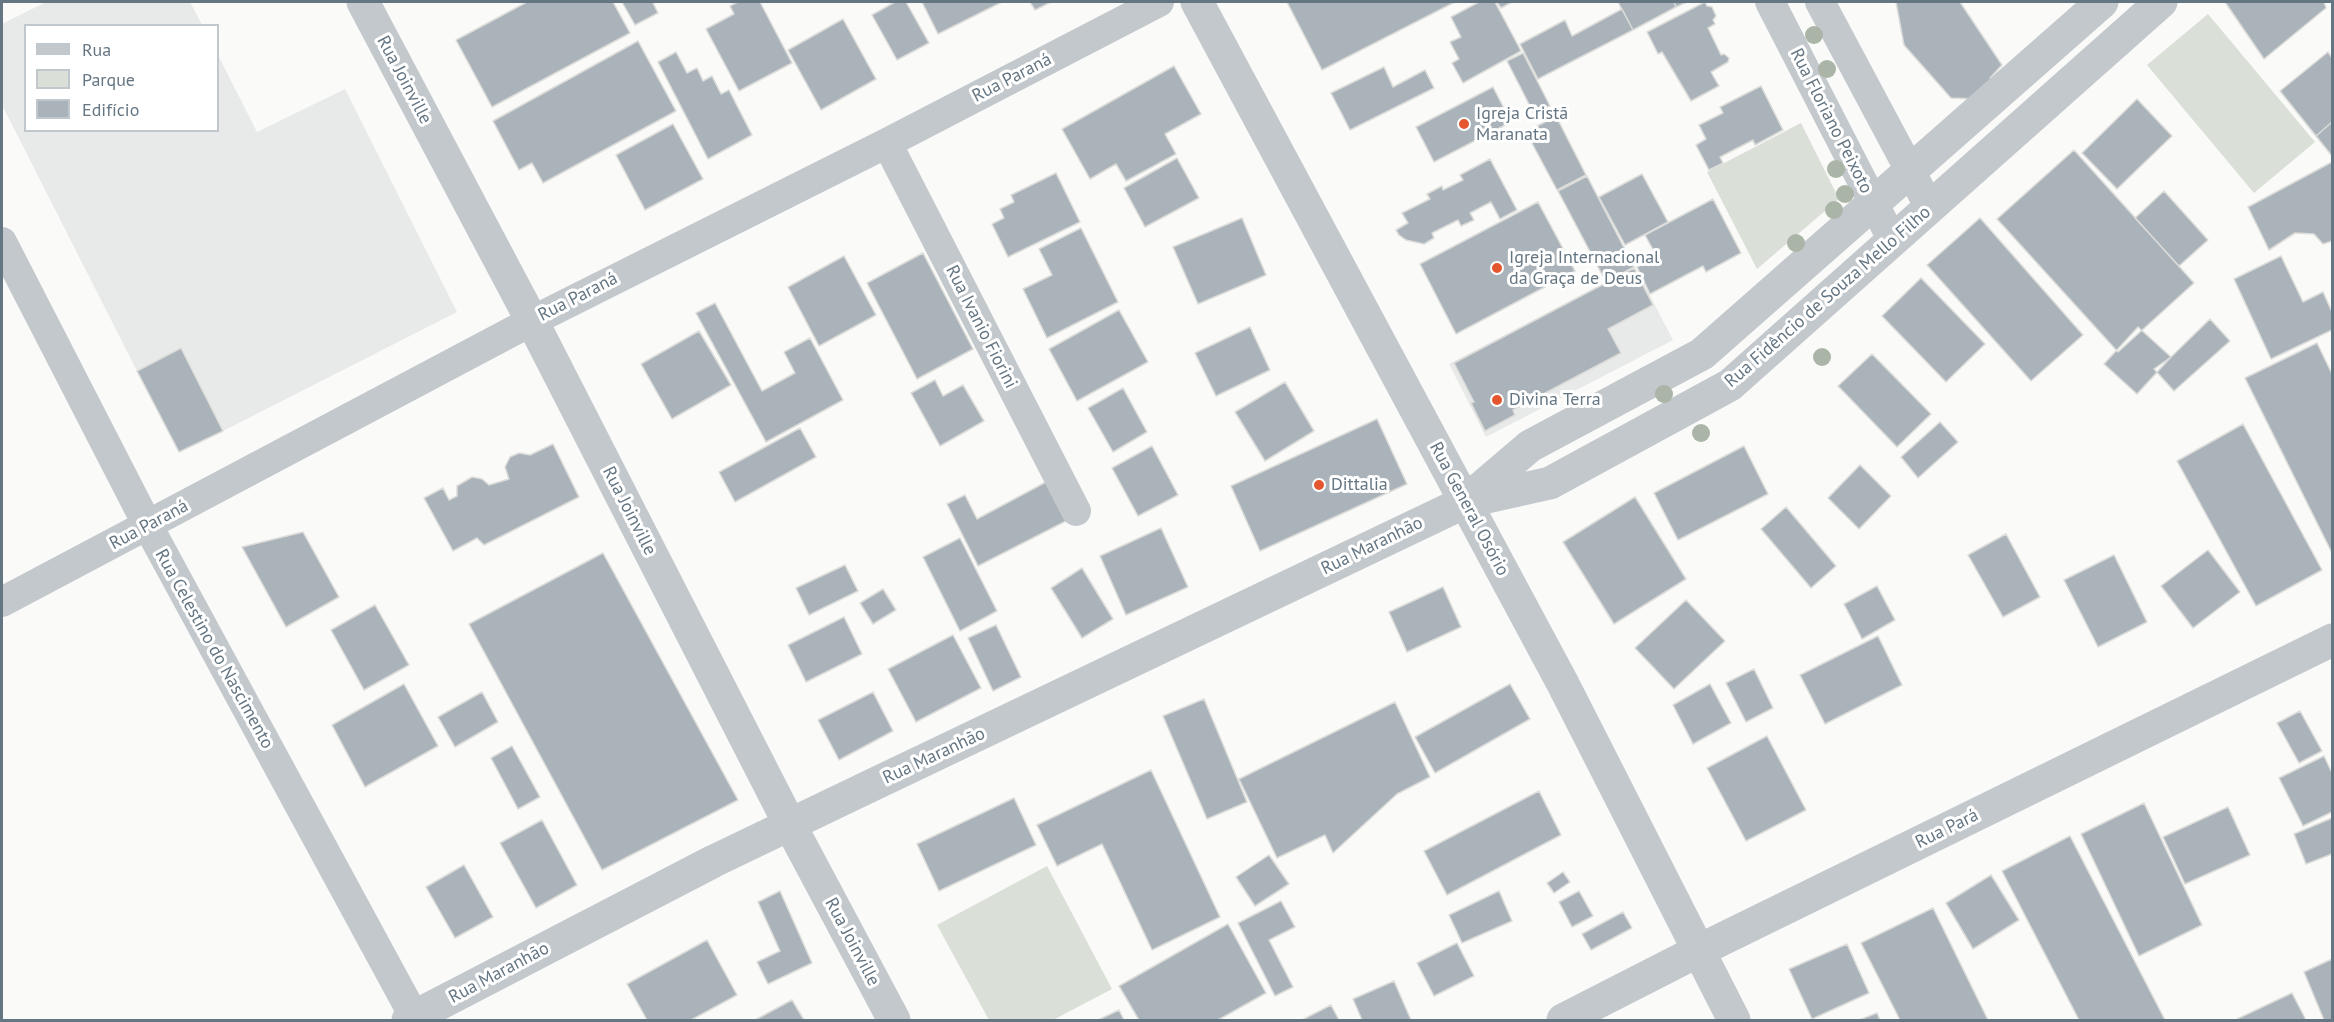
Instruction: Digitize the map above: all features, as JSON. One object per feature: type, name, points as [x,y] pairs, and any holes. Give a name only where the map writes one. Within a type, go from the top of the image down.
[{"type":"street","name":"Rua Joinville","points":[[363,2],[532,321],[790,825],[894,1020]]},
{"type":"street","name":"Rua Paraná","points":[[2,602],[532,321],[887,143],[1159,2]]},
{"type":"street","name":"Rua General Osório","points":[[1197,2],[1563,684],[1734,1020]]},
{"type":"street","name":"Rua Floriano Peixoto","points":[[1770,2],[1893,241]]},
{"type":"street","points":[[1820,2],[1930,208]]},
{"type":"street","name":"Rua Fidêncio de Souza Mello Filho","points":[[1465,502],[1550,483],[1730,385],[2116,45],[2161,2]]},
{"type":"street","points":[[1465,502],[1530,446],[1702,354],[2096,7],[2116,45]]},
{"type":"street","name":"Rua Ivanio Fiorini","points":[[887,143],[1076,511]]},
{"type":"street","name":"Rua Celestino do Nascimento","points":[[2,242],[148,526],[413,1019]]},
{"type":"street","points":[[1702,354],[1730,385]]},
{"type":"street","name":"Rua Maranhão","points":[[413,1019],[714,861],[1465,502]]},
{"type":"street","name":"Rua Pará","points":[[1563,1020],[1698,951],[2332,640]]},
{"type":"shaded area","points":[[46,2],[190,2],[201,24],[24,24],[24,132],[219,132],[219,57],[257,132],[345,89],[457,312],[223,431],[182,349],[137,371],[2,105],[2,24]]},
{"type":"shaded area","points":[[1635,267],[1673,340],[1486,437],[1449,364]]},
{"type":"green space","points":[[2208,14],[2315,142],[2254,193],[2147,65]]},
{"type":"green space","points":[[1801,123],[1839,199],[1757,269],[1707,172]]},
{"type":"green space","points":[[1047,866],[1112,989],[1053,1020],[989,1020],[937,925]]},
{"type":"building","points":[[527,2],[613,2],[630,33],[492,107],[456,40]]},
{"type":"building","points":[[622,2],[657,2],[653,3],[658,13],[635,25]]},
{"type":"building","points":[[738,2],[760,2],[792,63],[739,91],[706,29],[734,14],[730,6]]},
{"type":"building","points":[[895,2],[906,2],[929,43],[897,60],[872,15]]},
{"type":"building","points":[[922,2],[1002,2],[938,34]]},
{"type":"building","points":[[1030,2],[1051,2],[1035,10]]},
{"type":"building","points":[[1287,2],[1455,2],[1322,70]]},
{"type":"building","points":[[1479,2],[1495,2],[1521,51],[1463,83],[1452,63],[1459,59],[1450,42],[1461,37],[1451,17]]},
{"type":"building","points":[[1497,2],[1512,2],[1501,8]]},
{"type":"building","points":[[1618,2],[1674,2],[1676,7],[1633,30]]},
{"type":"building","points":[[1674,2],[1687,2],[1676,7]]},
{"type":"building","points":[[1705,2],[1707,6],[1712,7],[1716,16],[1713,20],[1715,24],[1708,28],[1721,55],[1724,54],[1729,58],[1728,62],[1711,72],[1719,86],[1691,101],[1662,52],[1658,54],[1647,32]]},
{"type":"building","points":[[1896,2],[1960,2],[2002,65],[1990,78],[1995,86],[1979,99],[1951,98],[1904,45]]},
{"type":"building","points":[[2225,2],[2324,2],[2326,8],[2264,59]]},
{"type":"building","points":[[1622,9],[1633,30],[1538,79],[1520,44],[1565,20],[1572,36]]},
{"type":"building","points":[[843,19],[876,79],[821,110],[788,50]]},
{"type":"building","points":[[638,41],[676,111],[543,183],[532,163],[519,170],[493,121]]},
{"type":"building","points":[[676,52],[687,73],[697,68],[703,81],[712,76],[721,94],[729,90],[752,135],[708,159],[658,62]]},
{"type":"building","points":[[2328,52],[2332,58],[2332,122],[2316,136],[2280,91]]},
{"type":"building","points":[[1523,53],[1550,106],[1534,114],[1507,61]]},
{"type":"building","points":[[1174,66],[1201,114],[1165,134],[1176,154],[1126,181],[1116,164],[1090,179],[1062,129]]},
{"type":"building","points":[[1384,67],[1393,87],[1425,70],[1434,88],[1350,130],[1331,93]]},
{"type":"building","points":[[1761,86],[1783,130],[1755,145],[1753,140],[1720,157],[1723,163],[1709,170],[1696,145],[1706,139],[1699,125],[1723,113],[1720,107]]},
{"type":"building","name":"Igreja Cristã Maranata","points":[[1493,87],[1511,122],[1434,162],[1416,127]]},
{"type":"building","points":[[2137,99],[2172,136],[2117,189],[2082,153]]},
{"type":"building","points":[[1556,116],[1586,175],[1557,190],[1526,132]]},
{"type":"building","points":[[2332,122],[2332,156],[2316,136]]},
{"type":"building","points":[[673,124],[703,179],[645,210],[616,155]]},
{"type":"building","points":[[2074,150],[2194,283],[2118,352],[1997,219]]},
{"type":"building","points":[[1177,158],[1199,198],[1145,227],[1124,188]]},
{"type":"building","points":[[1490,159],[1517,210],[1500,219],[1491,202],[1470,213],[1474,220],[1461,226],[1458,220],[1432,233],[1434,238],[1424,244],[1406,240],[1399,235],[1396,230],[1408,223],[1402,213],[1430,199],[1427,194],[1442,186],[1443,190],[1463,180],[1460,175]]},
{"type":"building","points":[[2332,162],[2332,241],[2323,244],[2314,234],[2295,233],[2269,250],[2248,207]]},
{"type":"building","points":[[1056,173],[1080,222],[1008,257],[992,224],[1004,218],[1000,209],[1014,202],[1011,195]]},
{"type":"building","points":[[1642,174],[1668,222],[1625,245],[1599,197]]},
{"type":"building","points":[[1587,176],[1634,267],[1606,282],[1558,191]]},
{"type":"building","points":[[2164,191],[2208,240],[2179,266],[2135,218]]},
{"type":"building","points":[[1713,199],[1741,253],[1706,272],[1703,266],[1650,294],[1637,267],[1657,257],[1645,235]]},
{"type":"building","name":"Igreja Internacional da Graça de Deus","points":[[1538,202],[1575,271],[1456,334],[1420,264]]},
{"type":"building","points":[[1242,218],[1266,275],[1198,304],[1173,247]]},
{"type":"building","points":[[1980,218],[2083,335],[2031,381],[1927,265]]},
{"type":"building","points":[[1081,228],[1118,302],[1047,338],[1023,289],[1052,275],[1039,249]]},
{"type":"building","points":[[923,253],[973,349],[917,379],[867,283]]},
{"type":"building","points":[[844,256],[876,315],[819,346],[788,287]]},
{"type":"building","points":[[2281,256],[2303,302],[2323,292],[2332,312],[2332,330],[2271,359],[2234,279]]},
{"type":"building","points":[[1634,268],[1653,305],[1608,329],[1621,353],[1513,410],[1515,415],[1485,431],[1471,403],[1474,402],[1454,363]]},
{"type":"building","points":[[1921,278],[1985,344],[1946,382],[1882,316]]},
{"type":"building","points":[[715,303],[762,391],[795,373],[784,352],[810,338],[843,400],[766,442],[696,313]]},
{"type":"building","points":[[1119,310],[1148,362],[1077,401],[1049,349]]},
{"type":"building","points":[[2210,319],[2230,341],[2174,391],[2154,369],[2171,357]]},
{"type":"building","points":[[1250,327],[1270,370],[1216,396],[1195,353]]},
{"type":"building","points":[[2138,327],[2171,357],[2137,394],[2104,364]]},
{"type":"building","points":[[699,331],[731,385],[672,419],[641,364]]},
{"type":"building","points":[[2317,343],[2332,374],[2332,553],[2245,378]]},
{"type":"building","points":[[181,348],[223,431],[179,452],[137,371]]},
{"type":"building","points":[[1872,354],[1931,414],[1897,447],[1838,386]]},
{"type":"building","points":[[935,380],[943,396],[963,385],[984,421],[940,446],[911,393]]},
{"type":"building","points":[[1285,382],[1314,431],[1265,461],[1235,412]]},
{"type":"building","points":[[1123,388],[1147,432],[1113,452],[1088,408]]},
{"type":"building","name":"Dittalia","points":[[1377,419],[1407,484],[1260,551],[1231,486]]},
{"type":"building","points":[[1940,422],[1958,442],[1918,478],[1901,457]]},
{"type":"building","points":[[2243,424],[2322,570],[2256,606],[2177,461]]},
{"type":"building","points":[[800,428],[816,457],[735,502],[719,472]]},
{"type":"building","points":[[553,444],[579,497],[484,545],[477,538],[453,551],[424,498],[443,488],[449,500],[457,496],[457,486],[472,477],[482,479],[489,485],[509,479],[505,467],[510,457],[519,453],[530,455]]},
{"type":"building","points":[[1152,446],[1178,495],[1138,516],[1112,468]]},
{"type":"building","points":[[1744,446],[1768,494],[1678,540],[1654,493]]},
{"type":"building","points":[[1860,465],[1891,496],[1859,529],[1828,498]]},
{"type":"building","points":[[1046,482],[1066,521],[978,566],[947,504],[965,495],[977,519]]},
{"type":"building","points":[[1635,497],[1686,579],[1614,624],[1563,542]]},
{"type":"building","points":[[1786,507],[1836,566],[1811,588],[1761,529]]},
{"type":"building","points":[[1161,528],[1188,587],[1126,615],[1100,556]]},
{"type":"building","points":[[303,532],[339,597],[286,627],[242,547]]},
{"type":"building","points":[[2006,534],[2040,597],[2003,617],[1968,555]]},
{"type":"building","points":[[960,538],[997,611],[960,631],[923,557]]},
{"type":"building","points":[[2208,550],[2240,592],[2193,628],[2161,586]]},
{"type":"building","points":[[603,553],[738,800],[602,870],[469,624]]},
{"type":"building","points":[[2114,555],[2147,622],[2098,647],[2064,580]]},
{"type":"building","points":[[845,565],[858,591],[809,615],[796,588]]},
{"type":"building","points":[[1082,568],[1113,619],[1082,638],[1051,588]]},
{"type":"building","points":[[1877,586],[1895,620],[1862,639],[1844,604]]},
{"type":"building","points":[[1443,587],[1461,627],[1407,652],[1389,612]]},
{"type":"building","points":[[883,589],[896,610],[873,624],[860,603]]},
{"type":"building","points":[[1686,600],[1725,641],[1674,689],[1635,648]]},
{"type":"building","points":[[375,605],[409,665],[364,690],[331,630]]},
{"type":"building","points":[[844,617],[862,654],[806,682],[788,645]]},
{"type":"building","points":[[996,625],[1021,677],[993,691],[968,638]]},
{"type":"building","points":[[953,635],[981,688],[916,722],[888,669]]},
{"type":"building","points":[[1878,636],[1902,685],[1825,724],[1800,675]]},
{"type":"building","points":[[1754,669],[1773,708],[1746,722],[1726,683]]},
{"type":"building","points":[[404,684],[438,746],[365,787],[332,725]]},
{"type":"building","points":[[1510,684],[1530,719],[1435,773],[1415,737]]},
{"type":"building","points":[[1710,684],[1731,723],[1693,744],[1673,705]]},
{"type":"building","points":[[482,692],[498,722],[455,747],[438,717]]},
{"type":"building","points":[[873,692],[893,731],[839,760],[818,720]]},
{"type":"building","points":[[1204,699],[1247,802],[1207,819],[1163,716]]},
{"type":"building","points":[[1395,702],[1430,777],[1397,794],[1333,853],[1325,835],[1277,858],[1239,779]]},
{"type":"building","points":[[2300,711],[2322,751],[2299,763],[2277,723]]},
{"type":"building","points":[[1767,736],[1806,810],[1746,841],[1707,768]]},
{"type":"building","points":[[512,746],[540,797],[518,809],[491,758]]},
{"type":"building","points":[[2324,756],[2332,773],[2332,812],[2303,826],[2279,778]]},
{"type":"building","points":[[1151,770],[1220,917],[1152,950],[1102,844],[1057,866],[1037,825]]},
{"type":"building","points":[[1539,791],[1561,835],[1447,895],[1424,851]]},
{"type":"building","points":[[1014,798],[1036,845],[939,891],[917,844]]},
{"type":"building","points":[[2144,803],[2202,925],[2139,956],[2081,834]]},
{"type":"building","points":[[2228,807],[2250,855],[2185,884],[2163,837]]},
{"type":"building","points":[[2332,818],[2332,854],[2306,864],[2294,834]]},
{"type":"building","points":[[542,820],[577,885],[536,908],[500,843]]},
{"type":"building","points":[[2070,836],[2165,1020],[2079,1020],[2002,871]]},
{"type":"building","points":[[1269,855],[1289,884],[1255,906],[1236,877]]},
{"type":"building","points":[[464,865],[493,917],[455,938],[426,887]]},
{"type":"building","points":[[1563,872],[1570,882],[1554,893],[1547,883]]},
{"type":"building","points":[[1991,875],[2019,920],[1973,949],[1946,903]]},
{"type":"building","points":[[780,891],[812,963],[768,984],[757,962],[780,951],[758,902]]},
{"type":"building","points":[[1499,891],[1512,921],[1462,943],[1449,915]]},
{"type":"building","points":[[1579,891],[1593,916],[1572,927],[1559,902]]},
{"type":"building","points":[[1281,901],[1295,927],[1269,940],[1293,987],[1275,996],[1238,923]]},
{"type":"building","points":[[1933,908],[1988,1020],[1900,1020],[1861,943]]},
{"type":"building","points":[[1623,912],[1632,928],[1591,950],[1582,934]]},
{"type":"building","points":[[1228,924],[1266,993],[1218,1020],[1139,1020],[1119,986]]},
{"type":"building","points":[[707,940],[737,995],[691,1020],[647,1020],[627,984]]},
{"type":"building","points":[[1457,943],[1474,976],[1434,996],[1417,963]]},
{"type":"building","points":[[1847,944],[1869,993],[1812,1019],[1789,969]]},
{"type":"building","points":[[2332,959],[2332,1020],[2324,1020],[2304,972]]},
{"type":"building","points":[[1394,981],[1411,1020],[1362,1020],[1353,999]]},
{"type":"building","points":[[2292,993],[2306,1020],[2237,1020],[2237,1019]]},
{"type":"building","points":[[792,1000],[804,1020],[755,1020]]},
{"type":"building","points":[[1331,1005],[1339,1020],[1302,1020]]},
{"type":"building","points":[[1119,1010],[1124,1020],[1098,1020]]},
{"type":"building","points":[[1877,1013],[1880,1020],[1859,1020]]},
{"type":"place","name":"Igreja Cristã Maranata","points":[[1464,124]]},
{"type":"place","name":"Igreja Internacional da Graça de Deus","points":[[1497,268]]},
{"type":"place","name":"Divina Terra","points":[[1497,400]]},
{"type":"place","name":"Dittalia","points":[[1319,485]]}]
